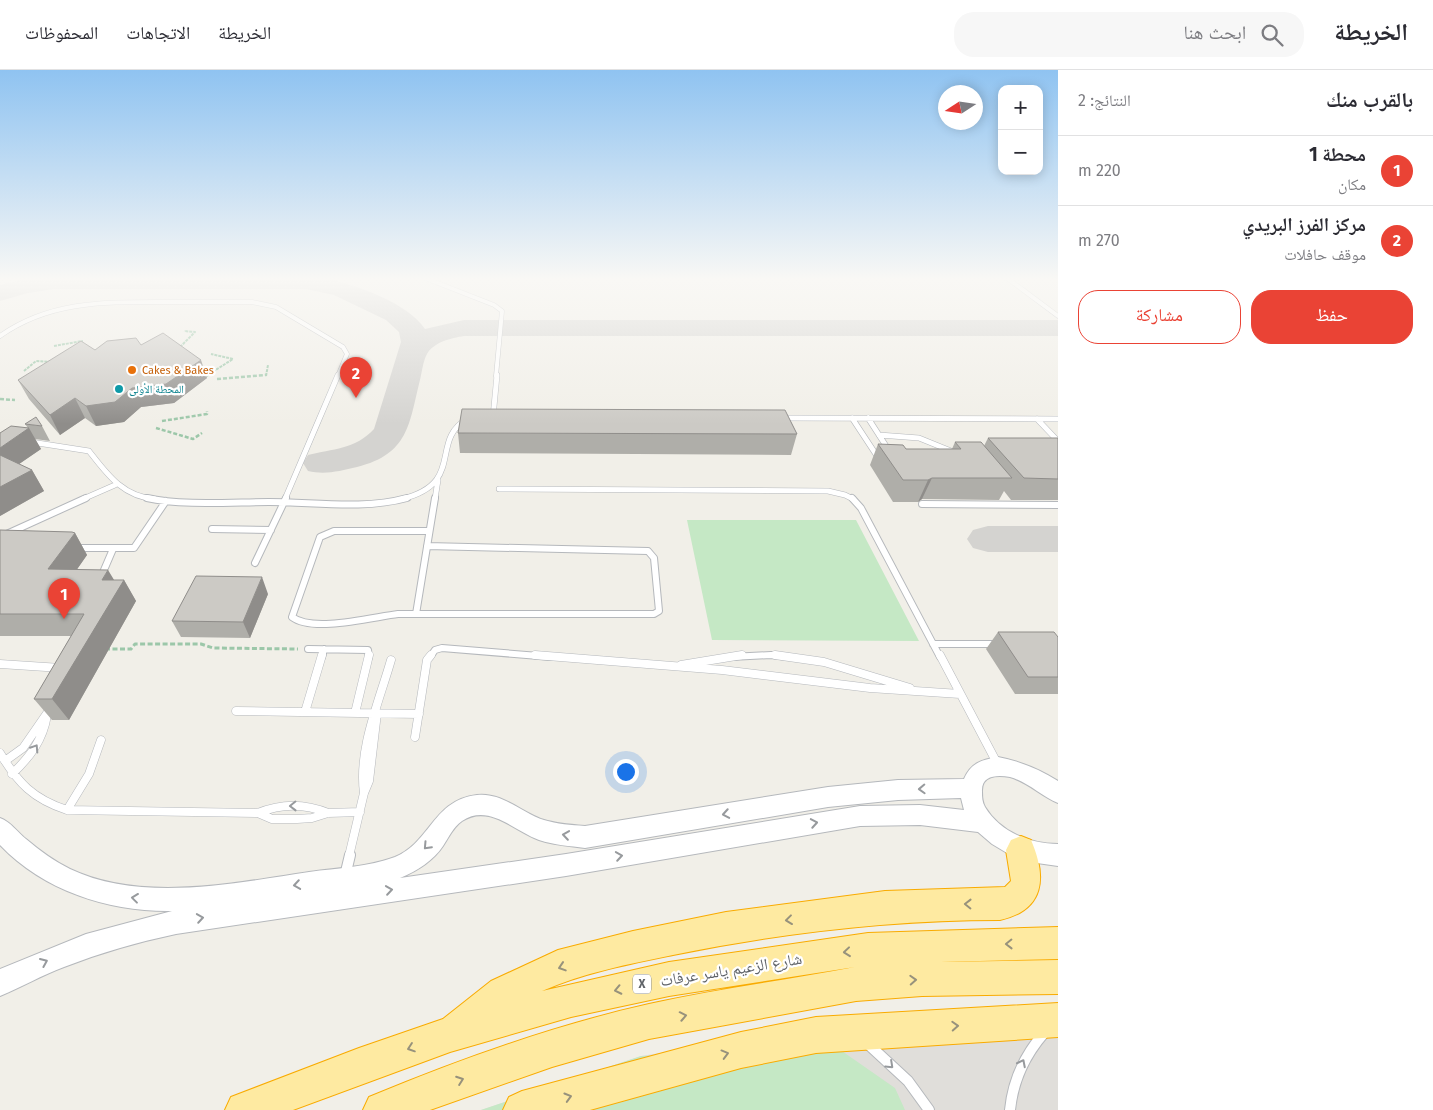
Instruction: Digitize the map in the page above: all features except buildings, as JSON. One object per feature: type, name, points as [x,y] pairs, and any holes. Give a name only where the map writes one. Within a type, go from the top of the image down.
[{"type":"highway","points":[[450,1034],[503,994],[530,979],[558,967],[633,947],[726,928],[885,907],[1000,904],[1010,902],[1018,897],[1026,881],[1022,850]]},
{"type":"highway","name":"شارع الزعيم ياسر عرفات","points":[[244,1110],[450,1034],[571,1000],[669,979],[812,956],[897,947],[1058,943]]},
{"type":"highway","points":[[382,1110],[460,1080],[552,1049],[649,1022],[856,984],[922,979],[1058,977]]},
{"type":"highway","points":[[522,1110],[741,1050],[816,1035],[1058,1021]]},
{"type":"street","points":[[1056,790],[1025,772],[999,767],[979,772],[973,779],[970,788],[971,798],[983,822],[1000,837],[1022,850],[1036,854],[1058,855]]},
{"type":"street","points":[[0,982],[80,947],[145,928],[343,887],[385,872],[407,863],[426,849],[452,815],[472,806],[493,805],[503,808],[538,828],[554,833],[585,837],[863,792],[970,788]]},
{"type":"street","points":[[766,807],[775,830]]},
{"type":"street","points":[[0,828],[20,849],[42,866],[67,880],[93,890],[152,900],[218,898],[566,865],[860,816],[943,817],[983,822]]},
{"type":"lane","points":[[0,336],[15,327]]},
{"type":"lane","points":[[255,563],[284,502],[347,354],[340,343],[311,327]]},
{"type":"lane","points":[[500,327],[490,416],[503,417]]},
{"type":"lane","points":[[416,614],[438,480],[444,469],[450,433],[453,427],[461,422],[476,417]]},
{"type":"lane","points":[[772,418],[1058,419]]},
{"type":"lane","points":[[852,418],[876,457],[887,461]]},
{"type":"lane","points":[[868,418],[886,447],[893,452]]},
{"type":"lane","points":[[1037,419],[1058,441]]},
{"type":"lane","points":[[879,435],[917,436],[936,442],[958,454],[937,454]]},
{"type":"lane","points":[[22,441],[89,451],[115,485],[136,496],[166,501],[386,502],[407,498],[426,490],[438,480]]},
{"type":"lane","points":[[0,537],[115,485]]},
{"type":"lane","points":[[499,489],[828,491],[852,498],[861,508],[999,767]]},
{"type":"lane","points":[[1003,497],[1009,504]]},
{"type":"lane","points":[[66,548],[134,548],[166,501]]},
{"type":"lane","points":[[922,504],[1058,505]]},
{"type":"lane","points":[[212,529],[271,530]]},
{"type":"lane","points":[[427,546],[648,551],[654,558],[659,611],[654,614],[384,615],[348,623],[302,622],[292,617],[320,537],[334,531],[430,531]]},
{"type":"lane","points":[[100,581],[113,549]]},
{"type":"lane","points":[[933,644],[1003,644]]},
{"type":"lane","points":[[415,737],[427,660],[435,650],[442,648],[730,670],[870,688],[960,694]]},
{"type":"lane","points":[[308,649],[368,650],[370,653],[355,713]]},
{"type":"lane","points":[[305,712],[324,649]]},
{"type":"lane","points":[[674,667],[731,655],[792,656],[824,661],[857,670],[918,691]]},
{"type":"lane","points":[[343,887],[364,793],[370,781],[377,713],[391,660]]},
{"type":"lane","points":[[0,664],[64,668],[68,670]]},
{"type":"lane","points":[[5,761],[23,748],[47,716],[55,701]]},
{"type":"lane","points":[[236,711],[419,714]]},
{"type":"lane","points":[[12,774],[38,744],[47,716]]},
{"type":"lane","points":[[67,810],[89,774],[101,740]]},
{"type":"lane","points":[[0,753],[18,782],[40,800],[67,810],[258,813],[274,807],[302,805],[328,813]]},
{"type":"lane","points":[[258,813],[272,819],[297,819],[312,818],[328,813],[360,812]]},
{"type":"lane","points":[[1010,1110],[1017,1073],[1028,1051],[1058,1021]]},
{"type":"lane","points":[[855,1032],[908,1081],[929,1110]]},
{"type":"path","points":[[180,347],[196,332],[184,332]]},
{"type":"path","points":[[54,346],[82,341],[82,349]]},
{"type":"path","points":[[206,376],[233,359],[211,354]]},
{"type":"path","points":[[24,371],[36,361],[54,362]]},
{"type":"path","points":[[217,379],[266,376],[268,365]]},
{"type":"path","points":[[0,399],[15,400]]},
{"type":"path","points":[[162,421],[207,414],[207,411]]},
{"type":"path","points":[[156,428],[194,439],[202,434]]},
{"type":"path","points":[[98,649],[131,649],[135,644],[201,644],[212,648],[308,649]]},
{"type":"shaded area","points":[[1058,1011],[1058,1110],[481,1110],[641,1056],[907,1015]]},
{"type":"green space","points":[[687,520],[856,520],[919,641],[712,640]]},
{"type":"green space","points":[[839,1049],[895,1088],[905,1110],[481,1110],[641,1056]]},
{"type":"taxiway","points":[[321,463],[350,458],[368,451],[384,440],[390,432],[415,342],[413,331],[409,327]]},
{"type":"taxiway","points":[[413,352],[429,337],[450,330],[464,328],[1058,328]]},
{"type":"taxiway","points":[[988,539],[1058,539]]},
{"type":"place","name":"Cakes & Bakes","points":[[132,370]]},
{"type":"place","name":"المحطة الأولى","points":[[119,389]]},
{"type":"place","name":"مركز الفرز البريدي","points":[[356,398]]},
{"type":"place","name":"محطة 1","points":[[64,619]]}]
